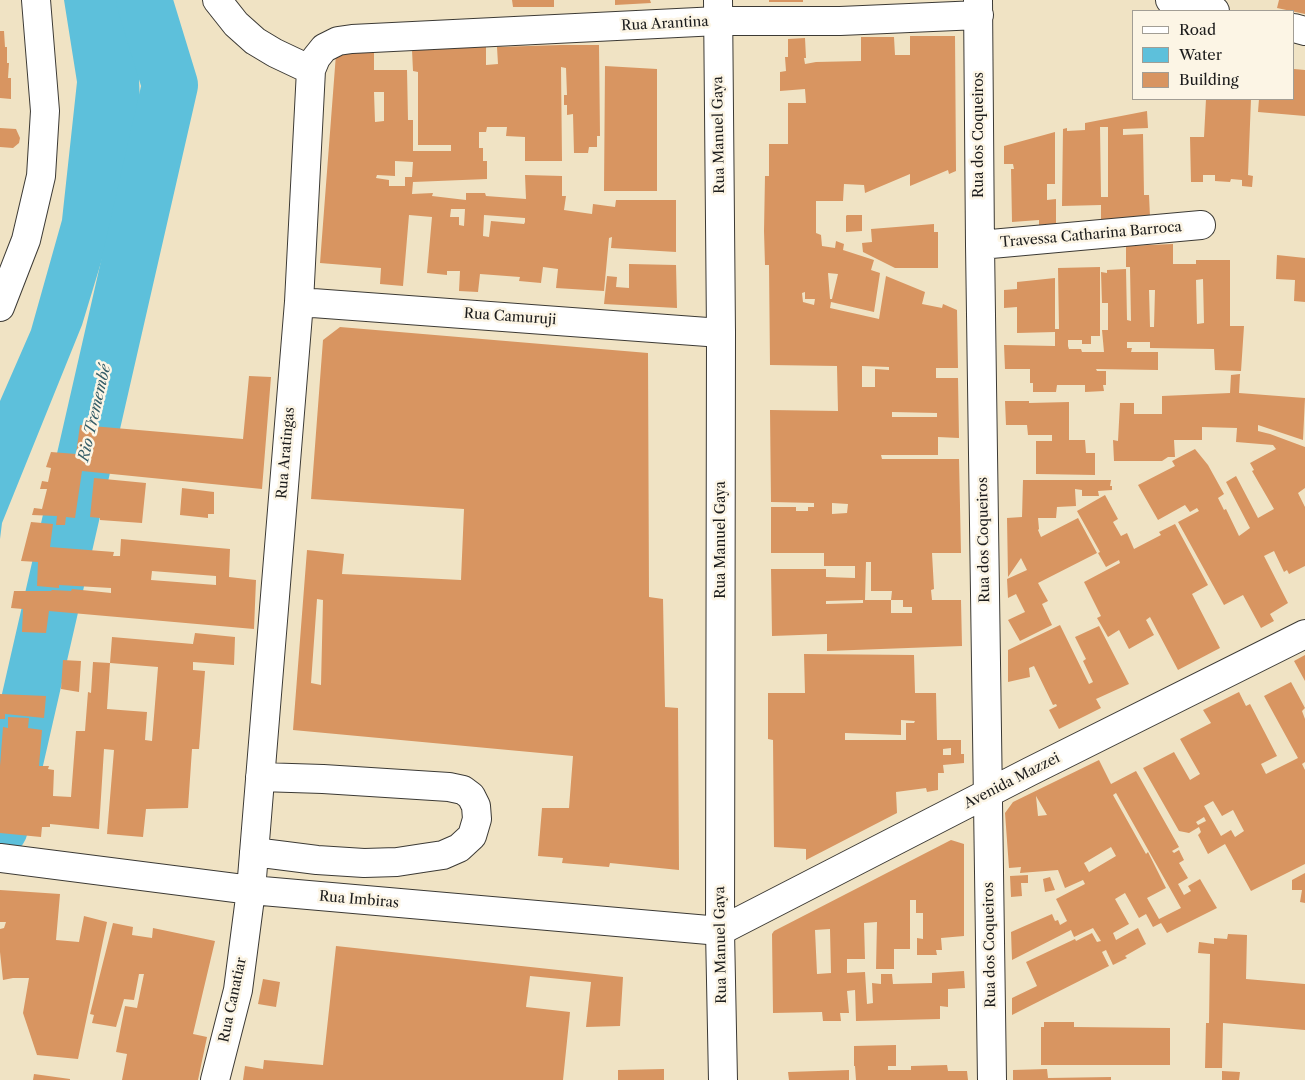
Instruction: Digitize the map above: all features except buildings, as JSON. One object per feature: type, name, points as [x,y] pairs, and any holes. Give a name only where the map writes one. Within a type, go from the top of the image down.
[{"type":"street","points":[[0,307],[26,240],[40,176],[45,110],[36,0]]},
{"type":"street","points":[[218,0],[236,24],[255,41],[311,70]]},
{"type":"street","points":[[1170,0],[1211,10]]},
{"type":"street","name":"Rua Arantina","points":[[352,39],[718,11],[840,21],[978,8]]},
{"type":"street","name":"Rua dos Coqueiros","points":[[978,8],[992,1080]]},
{"type":"street","name":"Rua Manuel Gaya","points":[[718,11],[721,333],[720,931],[723,1080]]},
{"type":"street","name":"Rua Aratingas","points":[[251,890],[299,302],[311,70],[316,58],[324,48],[338,41],[352,39]]},
{"type":"street","name":"Travessa Catharina Barroca","points":[[980,245],[1202,225]]},
{"type":"street","name":"Rua Camuruji","points":[[299,302],[721,333]]},
{"type":"street","name":"Avenida Mazzei","points":[[720,931],[987,793],[1305,634]]},
{"type":"street","points":[[254,852],[317,860],[364,863],[397,862],[443,855],[459,848],[472,836],[477,819],[476,806],[472,796],[463,790],[449,787],[323,778],[260,777]]},
{"type":"street","name":"Rua Imbiras","points":[[0,858],[251,890],[720,931]]},
{"type":"street","name":"Rua Canatiar","points":[[215,1080],[238,990],[251,890]]},
{"type":"water","points":[[64,0],[136,0],[141,131],[82,325],[2,523],[0,539],[0,401],[31,330],[62,220],[77,82]]},
{"type":"waterway","name":"Rio Tremembé","points":[[0,828],[170,85],[144,0]]}]
